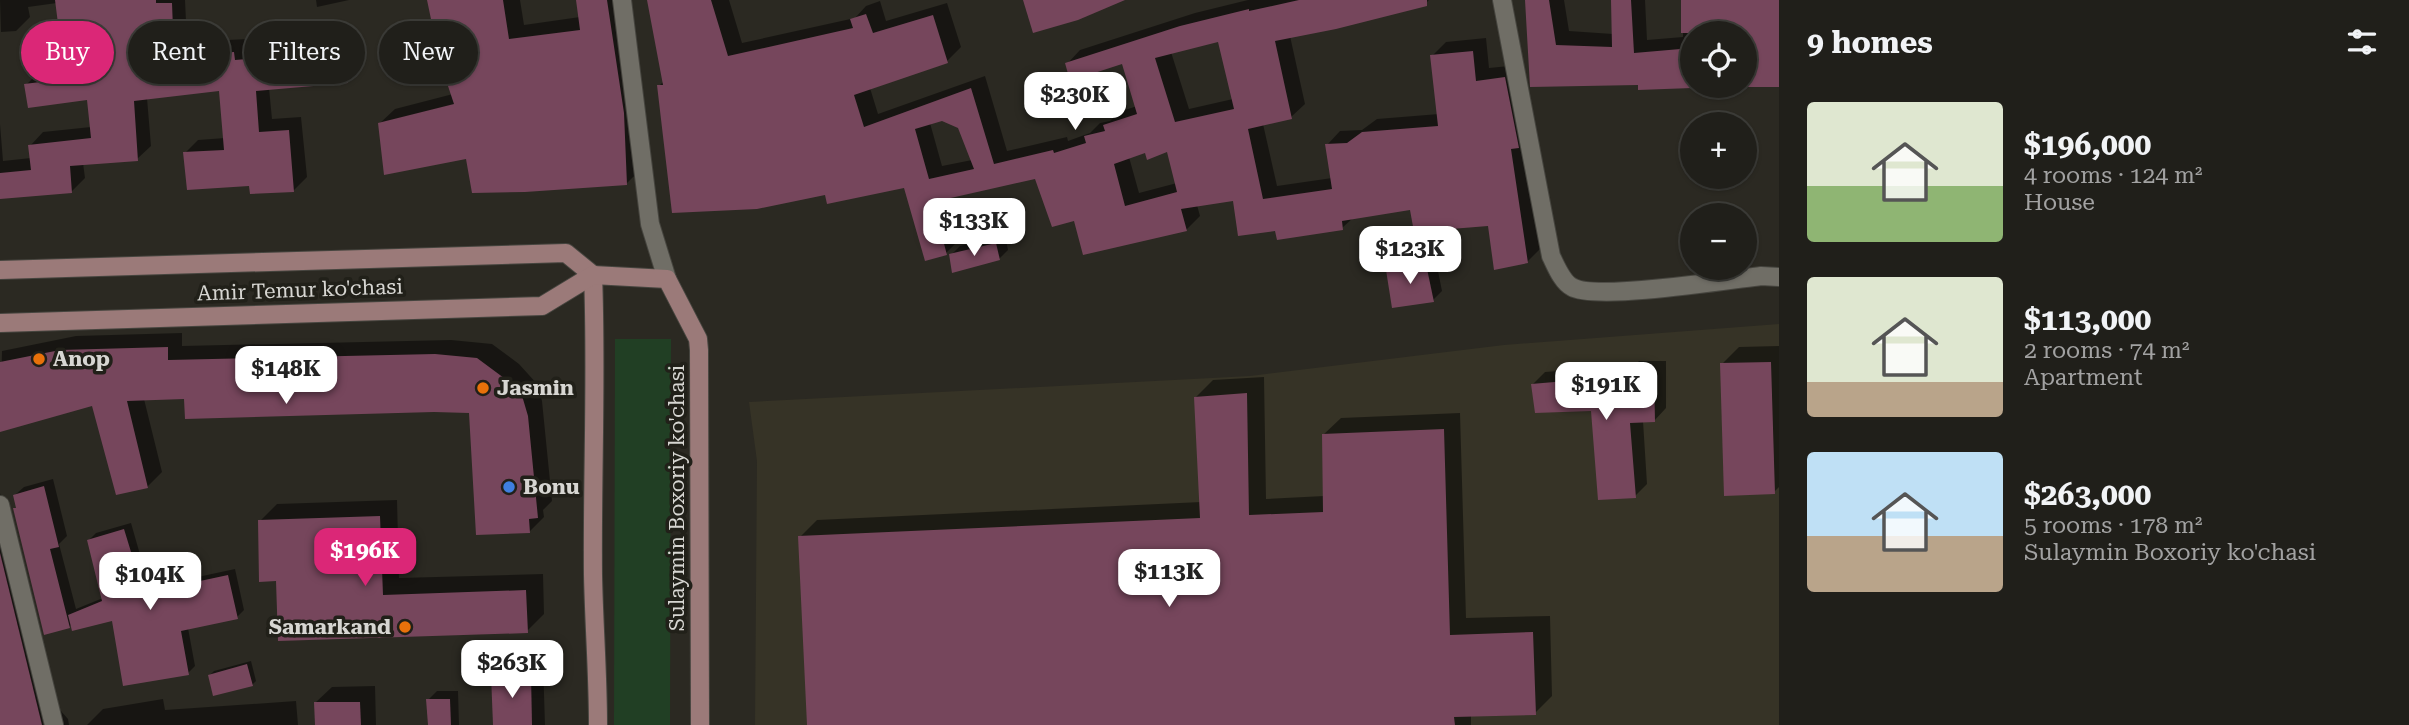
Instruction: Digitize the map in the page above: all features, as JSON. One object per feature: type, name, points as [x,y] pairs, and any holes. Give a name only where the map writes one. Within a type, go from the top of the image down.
[{"type":"main road","name":"Amir Temur ko'chasi","points":[[0,270],[566,253],[593,275],[542,306],[0,323]]},
{"type":"main road","points":[[598,725],[593,576],[596,355],[593,275],[667,279]]},
{"type":"main road","name":"Sulaymin Boxoriy ko'chasi","points":[[667,279],[698,339],[699,350],[700,725]]},
{"type":"street","points":[[622,0],[650,224],[667,279]]},
{"type":"street","points":[[1502,0],[1551,256],[1562,277],[1572,288],[1620,292],[1779,276]]},
{"type":"street","points":[[0,505],[54,725]]},
{"type":"shaded area","points":[[1779,324],[1779,725],[755,725],[757,461],[749,402],[1250,376],[1504,345]]},
{"type":"green space","points":[[615,339],[671,339],[670,725],[614,725]]},
{"type":"building","points":[[55,0],[156,0],[156,3],[172,3],[173,21],[128,21],[128,84],[230,84],[230,52],[234,52],[235,60],[244,59],[244,84],[336,84],[256,91],[259,132],[289,130],[294,192],[250,194],[249,186],[187,190],[183,152],[224,150],[219,91],[134,101],[138,161],[70,166],[72,193],[0,199],[0,173],[31,170],[28,145],[91,138],[87,100],[28,108],[24,84],[114,84],[114,21],[58,21]]},
{"type":"building","points":[[427,0],[503,0],[509,39],[580,30],[576,0],[607,0],[624,113],[627,185],[472,193],[466,159],[384,175],[378,123],[454,104],[447,84],[478,84],[478,21],[431,21]]},
{"type":"building","points":[[647,0],[711,0],[728,56],[853,28],[850,19],[866,14],[873,33],[933,15],[948,63],[854,95],[864,127],[971,88],[994,164],[1053,150],[1054,153],[1086,143],[1084,136],[1105,131],[1103,125],[1137,114],[1122,64],[1070,81],[1065,63],[1180,26],[1299,0],[1427,0],[1427,6],[1275,41],[1292,119],[1248,129],[1263,199],[1332,189],[1325,144],[1347,143],[1362,132],[1438,126],[1430,55],[1473,51],[1476,81],[1505,77],[1519,148],[1511,149],[1528,263],[1494,270],[1488,226],[1414,232],[1410,210],[1342,221],[1343,230],[1277,240],[1275,231],[1238,236],[1233,201],[1181,209],[1187,231],[1083,255],[1074,221],[1052,227],[1035,179],[933,202],[947,255],[925,261],[904,188],[827,204],[825,195],[757,209],[672,213],[657,85],[663,85]],"holes":[[[1218,42],[1234,109],[1175,122],[1155,58]],[[942,121],[958,128],[974,169],[929,179],[915,129]],[[1167,152],[1177,192],[1125,206],[1114,164],[1145,153],[1147,160]]]},
{"type":"building","points":[[1023,0],[1125,0],[1078,20],[1033,33]]},
{"type":"building","points":[[1525,0],[1549,0],[1556,45],[1612,47],[1611,0],[1631,0],[1634,53],[1680,49],[1680,88],[1638,90],[1638,85],[1530,87]]},
{"type":"building","points":[[1681,0],[1779,0],[1779,87],[1757,87],[1757,21],[1681,21]]},
{"type":"building","points":[[996,243],[1000,260],[952,273],[949,254]]},
{"type":"building","points":[[1426,264],[1434,302],[1392,308],[1386,270]]},
{"type":"building","points":[[168,347],[168,360],[435,354],[477,358],[504,378],[523,399],[528,416],[538,518],[529,519],[530,533],[476,535],[469,413],[185,419],[184,399],[127,401],[148,488],[116,495],[92,406],[0,432],[0,362],[60,350]]},
{"type":"building","points":[[1771,362],[1775,494],[1724,496],[1720,363]]},
{"type":"building","points":[[1654,372],[1655,422],[1630,423],[1636,498],[1598,500],[1591,411],[1535,413],[1531,384]]},
{"type":"building","points":[[1247,393],[1249,515],[1323,512],[1322,434],[1444,429],[1450,635],[1533,632],[1536,715],[1454,717],[1455,725],[807,725],[798,536],[1200,518],[1194,397]]},
{"type":"building","points":[[44,486],[59,547],[50,549],[70,628],[44,635],[13,508],[16,508],[13,495]]},
{"type":"building","points":[[380,516],[383,595],[526,590],[528,633],[278,641],[276,581],[259,582],[258,520]]},
{"type":"building","points":[[124,529],[139,578],[169,573],[172,587],[228,575],[238,619],[181,631],[189,675],[123,686],[112,621],[72,631],[68,615],[102,601],[87,540]]},
{"type":"building","points":[[0,553],[42,725],[0,725]]},
{"type":"building","points":[[247,664],[253,686],[213,696],[208,675]]},
{"type":"building","points":[[531,674],[532,725],[493,725],[491,675]]},
{"type":"building","points":[[426,699],[450,699],[451,725],[428,725]]},
{"type":"building","points":[[314,702],[360,702],[361,725],[315,725]]},
{"type":"place","name":"Anop","points":[[39,359]]},
{"type":"place","name":"Jasmin","points":[[483,388]]},
{"type":"place","name":"Bonu","points":[[509,487]]},
{"type":"place","name":"Samarkand","points":[[405,627]]}]
